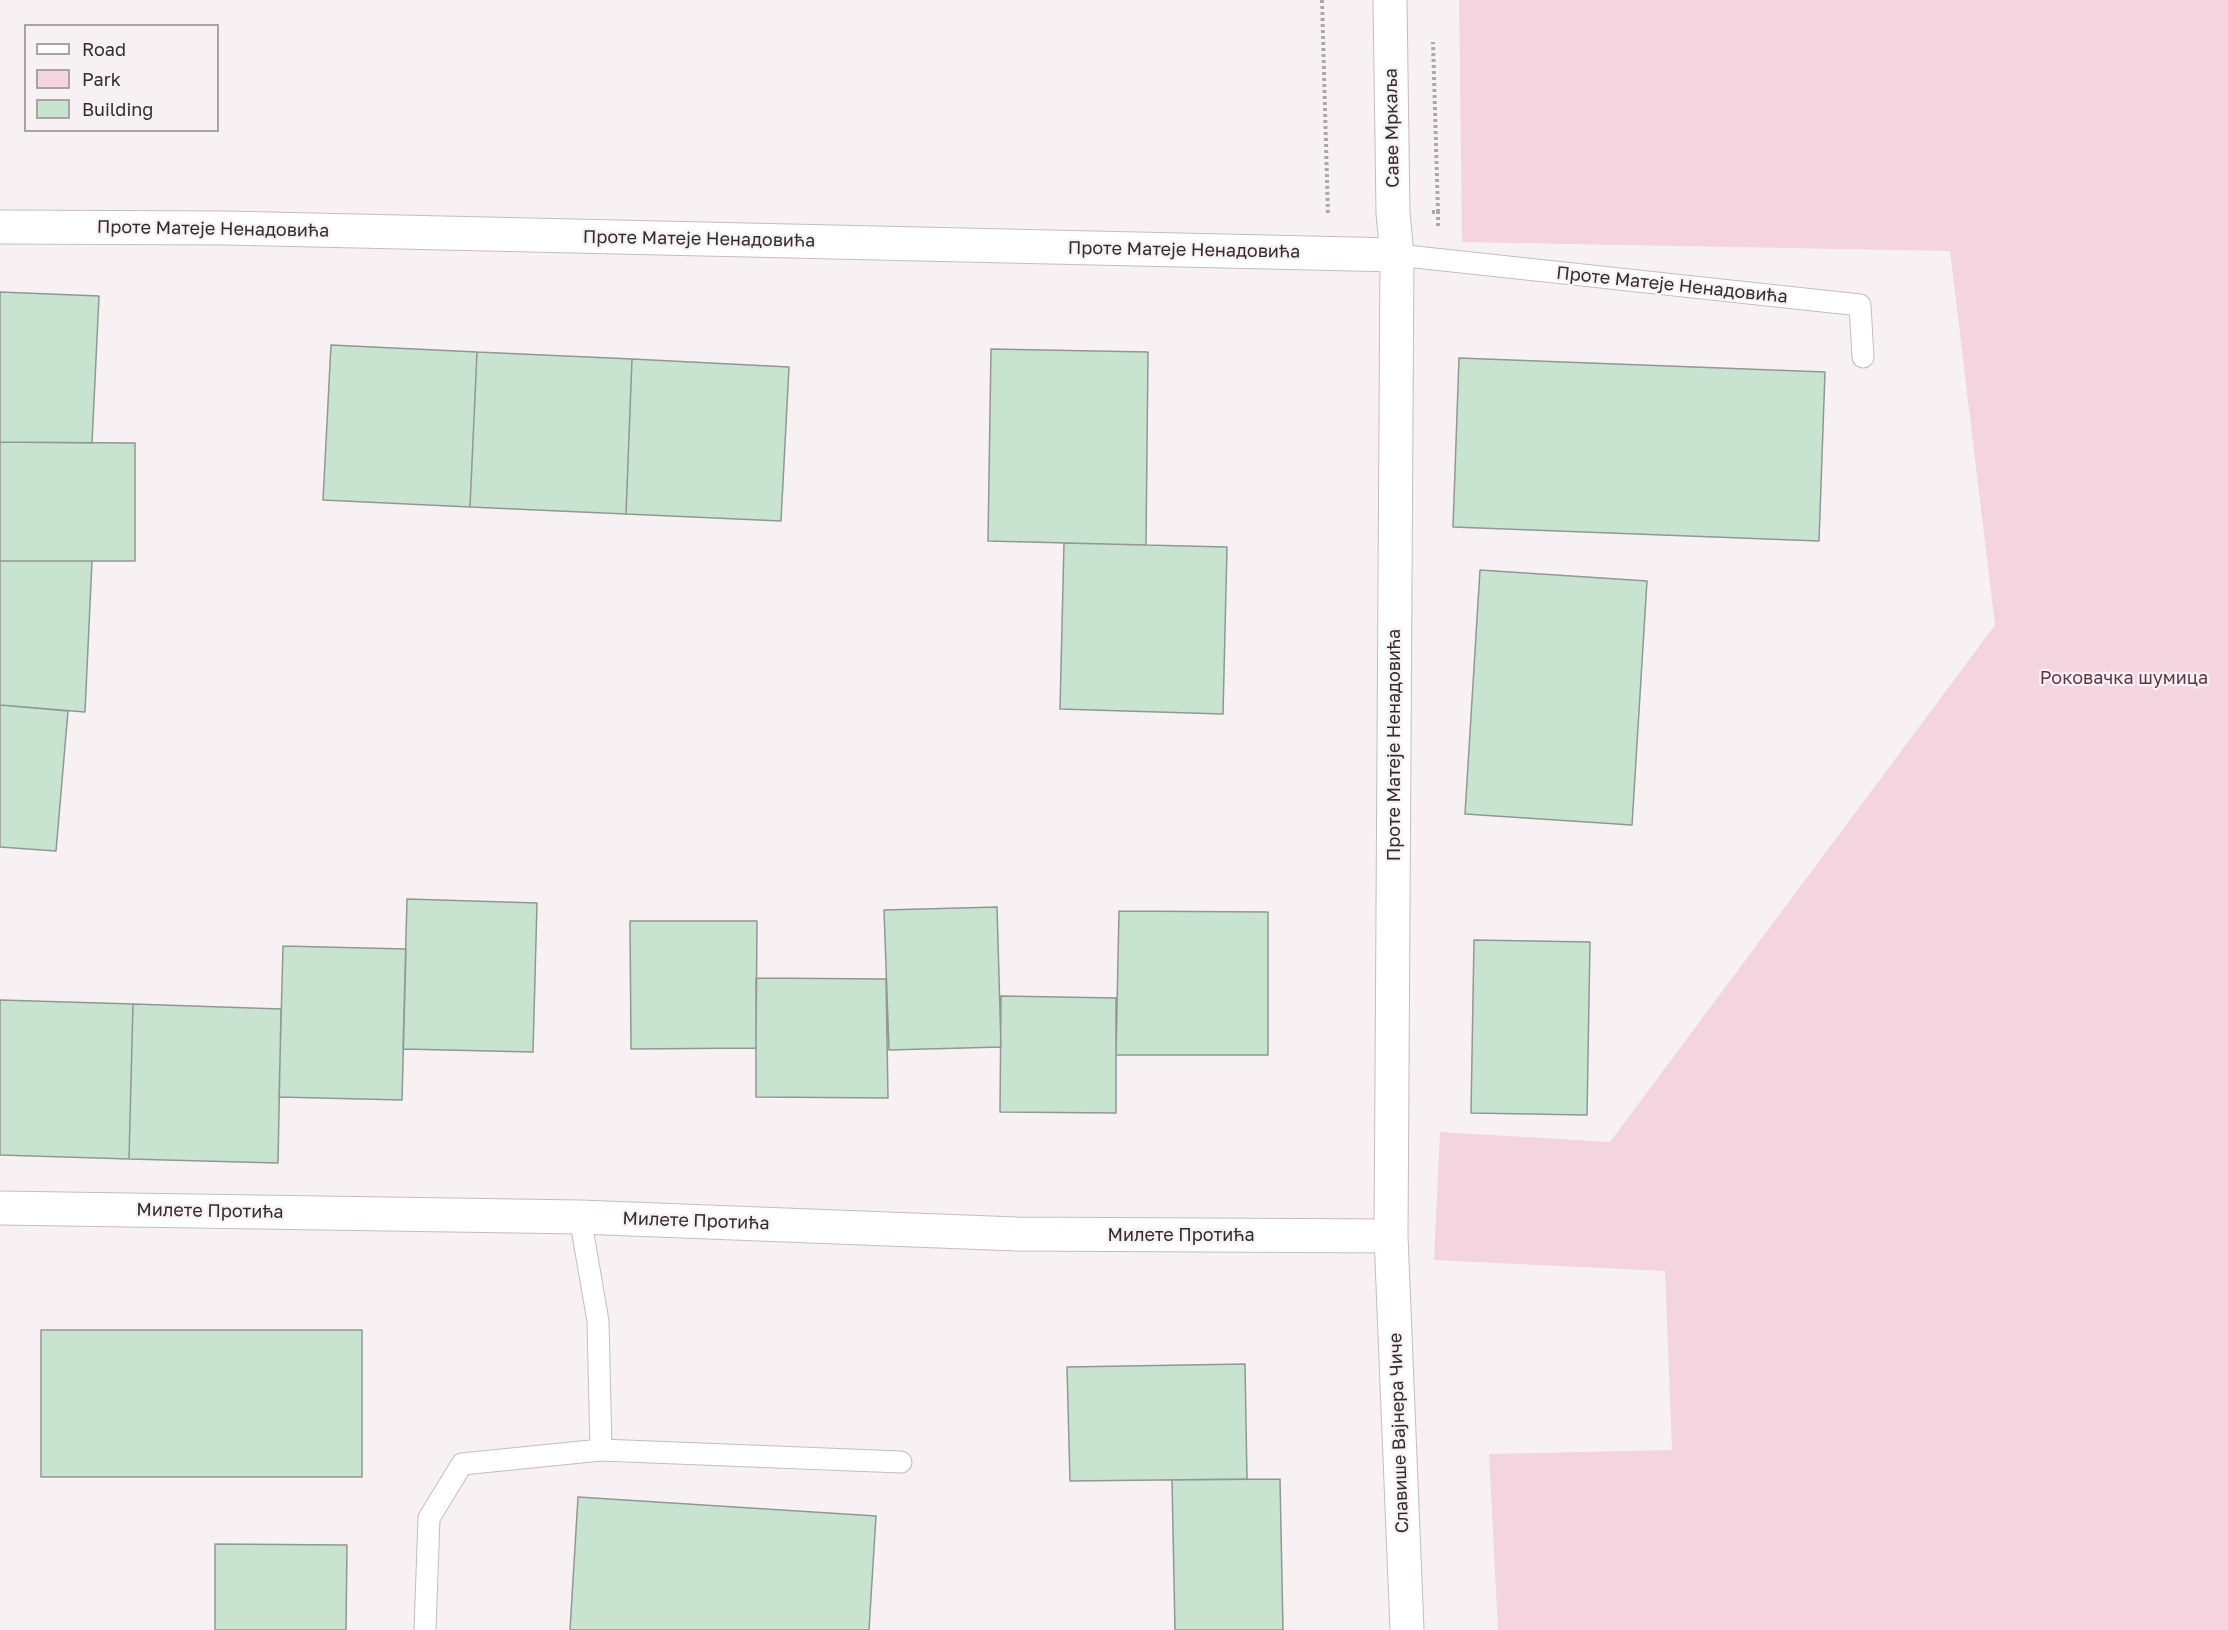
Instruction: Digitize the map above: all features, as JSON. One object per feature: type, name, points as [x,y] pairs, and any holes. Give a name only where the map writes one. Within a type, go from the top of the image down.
[{"type":"street","name":"Саве Мркаља","points":[[1390,0],[1393,213],[1397,255]]},
{"type":"street","name":"Проте Матеје Ненадовића","points":[[0,227],[251,229],[1397,255],[1391,1236]]},
{"type":"street","name":"Милете Протића","points":[[0,1208],[580,1217],[1016,1234],[1391,1236]]},
{"type":"street","name":"Славише Вајнера Чиче","points":[[1391,1236],[1407,1630]]},
{"type":"lane","name":"Проте Матеје Ненадовића","points":[[1397,255],[1860,305],[1863,357]]},
{"type":"lane","points":[[580,1217],[598,1321],[601,1450]]},
{"type":"lane","points":[[425,1630],[429,1518],[462,1464],[601,1450],[901,1462]]},
{"type":"green space","name":"Роковачка шумица","points":[[1459,0],[2228,0],[2228,1630],[1498,1630],[1489,1454],[1672,1450],[1665,1271],[1434,1260],[1440,1132],[1610,1142],[1995,625],[1950,251],[1462,242]]},
{"type":"building","points":[[0,292],[99,296],[92,443],[0,442]]},
{"type":"building","points":[[331,345],[477,352],[470,507],[323,500]]},
{"type":"building","points":[[991,349],[1148,352],[1146,545],[988,541]]},
{"type":"building","points":[[477,352],[632,359],[626,514],[470,507]]},
{"type":"building","points":[[1459,358],[1825,372],[1819,541],[1453,527]]},
{"type":"building","points":[[632,359],[789,367],[781,521],[626,514]]},
{"type":"building","points":[[0,442],[135,443],[135,561],[0,561]]},
{"type":"building","points":[[1064,543],[1227,547],[1223,714],[1060,709]]},
{"type":"building","points":[[0,561],[92,561],[85,712],[0,705]]},
{"type":"building","points":[[1480,570],[1647,581],[1632,825],[1465,814]]},
{"type":"building","points":[[0,705],[68,711],[56,851],[0,847]]},
{"type":"building","points":[[407,899],[537,903],[533,1052],[403,1049]]},
{"type":"building","points":[[997,907],[1001,1047],[889,1050],[884,910]]},
{"type":"building","points":[[1119,911],[1268,912],[1268,1055],[1116,1055]]},
{"type":"building","points":[[630,921],[757,921],[756,1048],[631,1049]]},
{"type":"building","points":[[1474,940],[1590,942],[1587,1115],[1471,1113]]},
{"type":"building","points":[[283,946],[406,949],[402,1100],[279,1097]]},
{"type":"building","points":[[756,978],[886,979],[888,1098],[756,1097]]},
{"type":"building","points":[[1001,996],[1116,998],[1116,1113],[1000,1112]]},
{"type":"building","points":[[0,1000],[133,1004],[129,1159],[0,1155]]},
{"type":"building","points":[[133,1004],[281,1009],[278,1163],[129,1159]]},
{"type":"building","points":[[41,1330],[362,1330],[362,1477],[41,1477]]},
{"type":"building","points":[[1245,1364],[1247,1479],[1070,1481],[1067,1367]]},
{"type":"building","points":[[1280,1479],[1283,1630],[1175,1630],[1172,1480]]},
{"type":"building","points":[[578,1497],[876,1516],[869,1630],[570,1630]]},
{"type":"building","points":[[215,1544],[347,1545],[346,1630],[215,1630]]}]
